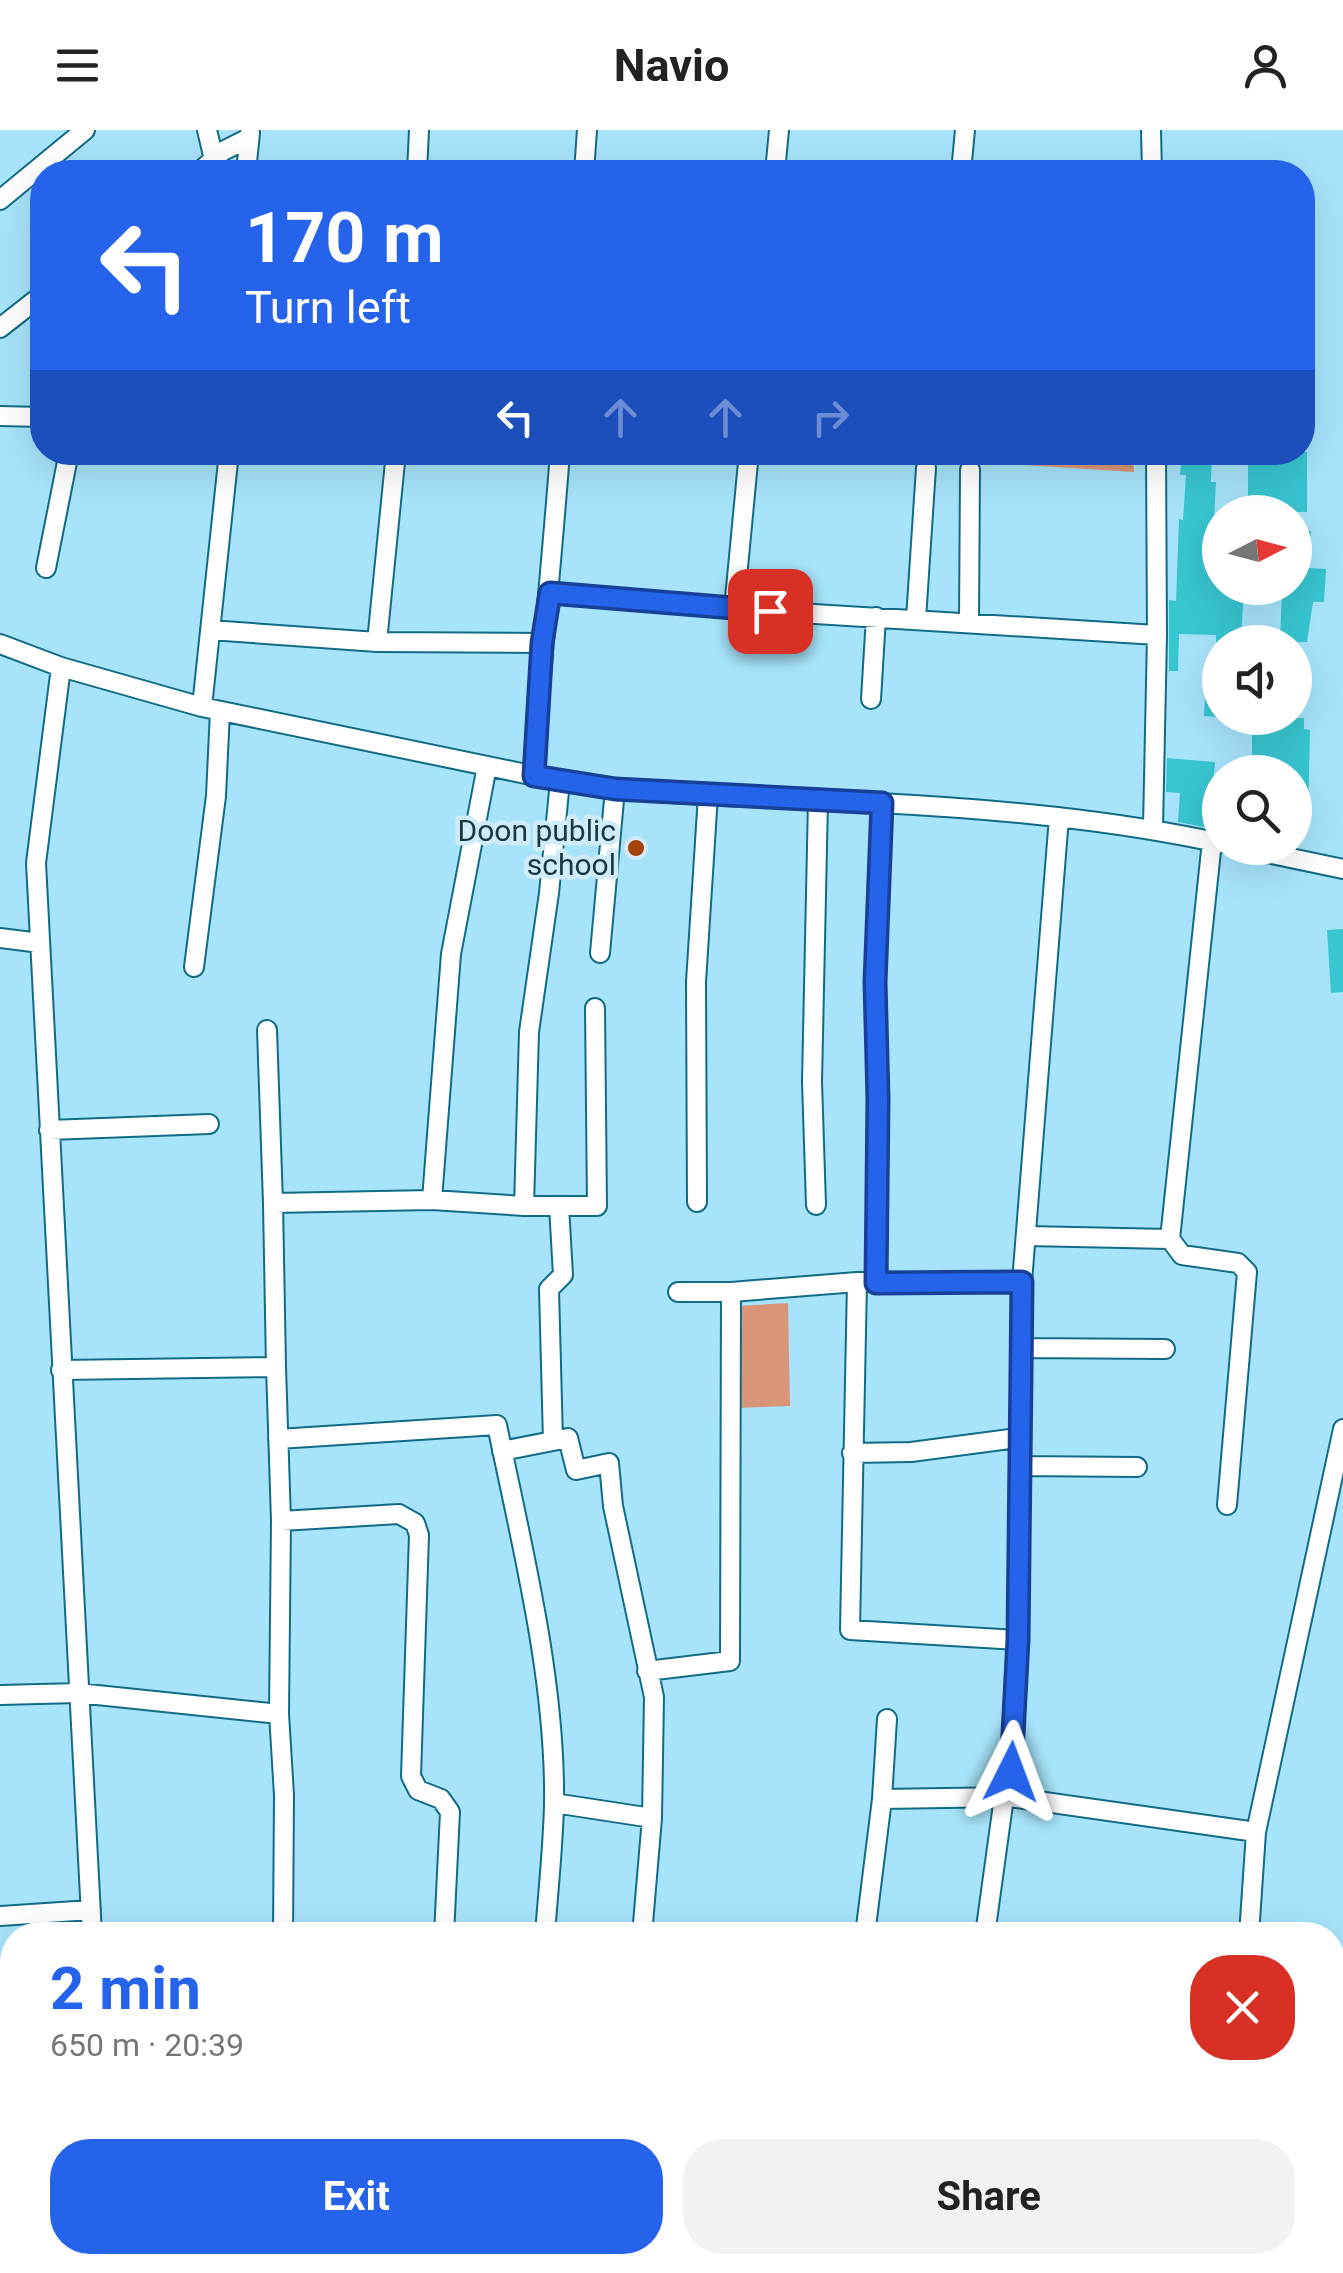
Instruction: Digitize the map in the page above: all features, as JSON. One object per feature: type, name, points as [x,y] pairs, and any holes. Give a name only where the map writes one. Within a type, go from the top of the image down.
[{"type":"street","points":[[49,160],[86,130]]},
{"type":"street","points":[[207,130],[209,160]]},
{"type":"street","points":[[418,160],[419,130]]},
{"type":"street","points":[[585,160],[588,130]]},
{"type":"street","points":[[776,160],[779,130]]},
{"type":"street","points":[[962,160],[965,130]]},
{"type":"street","points":[[1151,130],[1152,160]]},
{"type":"street","points":[[216,160],[223,151],[250,134]]},
{"type":"street","points":[[247,160],[250,134]]},
{"type":"street","points":[[0,200],[30,176]]},
{"type":"street","points":[[0,328],[30,304]]},
{"type":"street","points":[[0,416],[30,417]]},
{"type":"street","points":[[46,568],[66,465]]},
{"type":"street","points":[[194,967],[216,796],[210,630],[228,465]]},
{"type":"street","points":[[377,642],[395,465]]},
{"type":"street","points":[[534,776],[559,465]]},
{"type":"street","points":[[734,609],[747,465]]},
{"type":"street","points":[[1152,828],[1156,465]]},
{"type":"street","points":[[916,618],[926,468]]},
{"type":"street","points":[[969,622],[970,470]]},
{"type":"street","points":[[550,593],[734,609],[1157,635]]},
{"type":"street","points":[[871,700],[876,617]]},
{"type":"street","points":[[210,630],[377,642],[542,643]]},
{"type":"street","points":[[0,644],[211,709],[560,781],[615,789],[1059,817],[1152,828],[1202,839]]},
{"type":"street","points":[[62,666],[36,863],[91,1922]]},
{"type":"street","points":[[432,1200],[451,954],[487,766]]},
{"type":"street","points":[[524,1206],[528,1032],[560,781]]},
{"type":"street","points":[[600,953],[615,789]]},
{"type":"street","points":[[697,1202],[696,982],[708,795]]},
{"type":"street","points":[[816,1205],[812,1082],[818,800]]},
{"type":"street","points":[[876,1283],[875,982],[882,803]]},
{"type":"street","points":[[987,1922],[1007,1797],[1018,1640],[1022,1282],[1059,817]]},
{"type":"street","points":[[1312,862],[1343,869]]},
{"type":"street","points":[[1213,865],[1170,1238],[1182,1255],[1238,1262],[1247,1272],[1227,1505]]},
{"type":"street","points":[[0,938],[40,943]]},
{"type":"street","points":[[273,1203],[432,1200],[597,1206],[596,1008]]},
{"type":"street","points":[[267,1030],[281,1521],[279,1714],[284,1795],[283,1922]]},
{"type":"street","points":[[49,1130],[208,1124]]},
{"type":"street","points":[[554,1441],[549,1289],[563,1275],[559,1206]]},
{"type":"street","points":[[1027,1236],[1170,1238]]},
{"type":"street","points":[[678,1292],[856,1282],[1022,1282]]},
{"type":"street","points":[[856,1282],[850,1630],[1018,1640]]},
{"type":"street","points":[[648,1672],[730,1661],[731,1292]]},
{"type":"street","points":[[1021,1348],[1165,1348]]},
{"type":"street","points":[[61,1370],[276,1366]]},
{"type":"street","points":[[278,1439],[497,1426],[549,1720],[554,1803],[545,1922]]},
{"type":"street","points":[[1250,1922],[1256,1832],[1336,1495],[1343,1429]]},
{"type":"street","points":[[502,1451],[568,1438],[576,1470],[609,1462],[613,1506],[654,1696],[652,1818],[643,1922]]},
{"type":"street","points":[[852,1452],[911,1452],[1018,1438]]},
{"type":"street","points":[[1019,1466],[1136,1467]]},
{"type":"street","points":[[281,1521],[398,1514],[415,1523],[419,1535],[411,1776],[418,1790],[442,1799],[450,1812],[445,1922]]},
{"type":"street","points":[[0,1695],[78,1693],[279,1714]]},
{"type":"street","points":[[866,1922],[882,1798],[887,1720]]},
{"type":"street","points":[[882,1798],[1007,1797],[1256,1832]]},
{"type":"street","points":[[554,1803],[652,1818]]},
{"type":"street","points":[[0,1916],[90,1910]]},
{"type":"shaded area","points":[[1023,465],[1134,465],[1134,472]]},
{"type":"shaded area","points":[[788,1303],[790,1406],[738,1408],[736,1306]]},
{"type":"building","points":[[1181,465],[1212,465],[1211,482],[1216,482],[1215,495],[1202,495],[1202,605],[1243,605],[1242,625],[1202,625],[1202,635],[1179,634],[1178,671],[1169,671],[1169,600],[1176,601],[1179,519],[1183,520],[1186,475],[1180,475]]},
{"type":"building","points":[[1248,465],[1307,465],[1307,495],[1248,495]]},
{"type":"building","points":[[1312,568],[1326,569],[1324,602],[1313,602],[1310,625],[1281,625],[1281,605],[1312,605]]},
{"type":"building","points":[[1252,735],[1310,735],[1309,755],[1252,755]]},
{"type":"building","points":[[1167,758],[1202,761],[1202,827],[1178,822],[1180,793],[1166,792]]},
{"type":"building","points":[[1343,929],[1343,992],[1331,993],[1327,930]]},
{"type":"place","name":"Doon public school","points":[[636,848]]},
{"type":"route","points":[[770,611],[550,593],[542,643],[534,776],[615,789],[882,803],[875,982],[876,1283],[1022,1282],[1018,1640],[1011,1772]]}]
